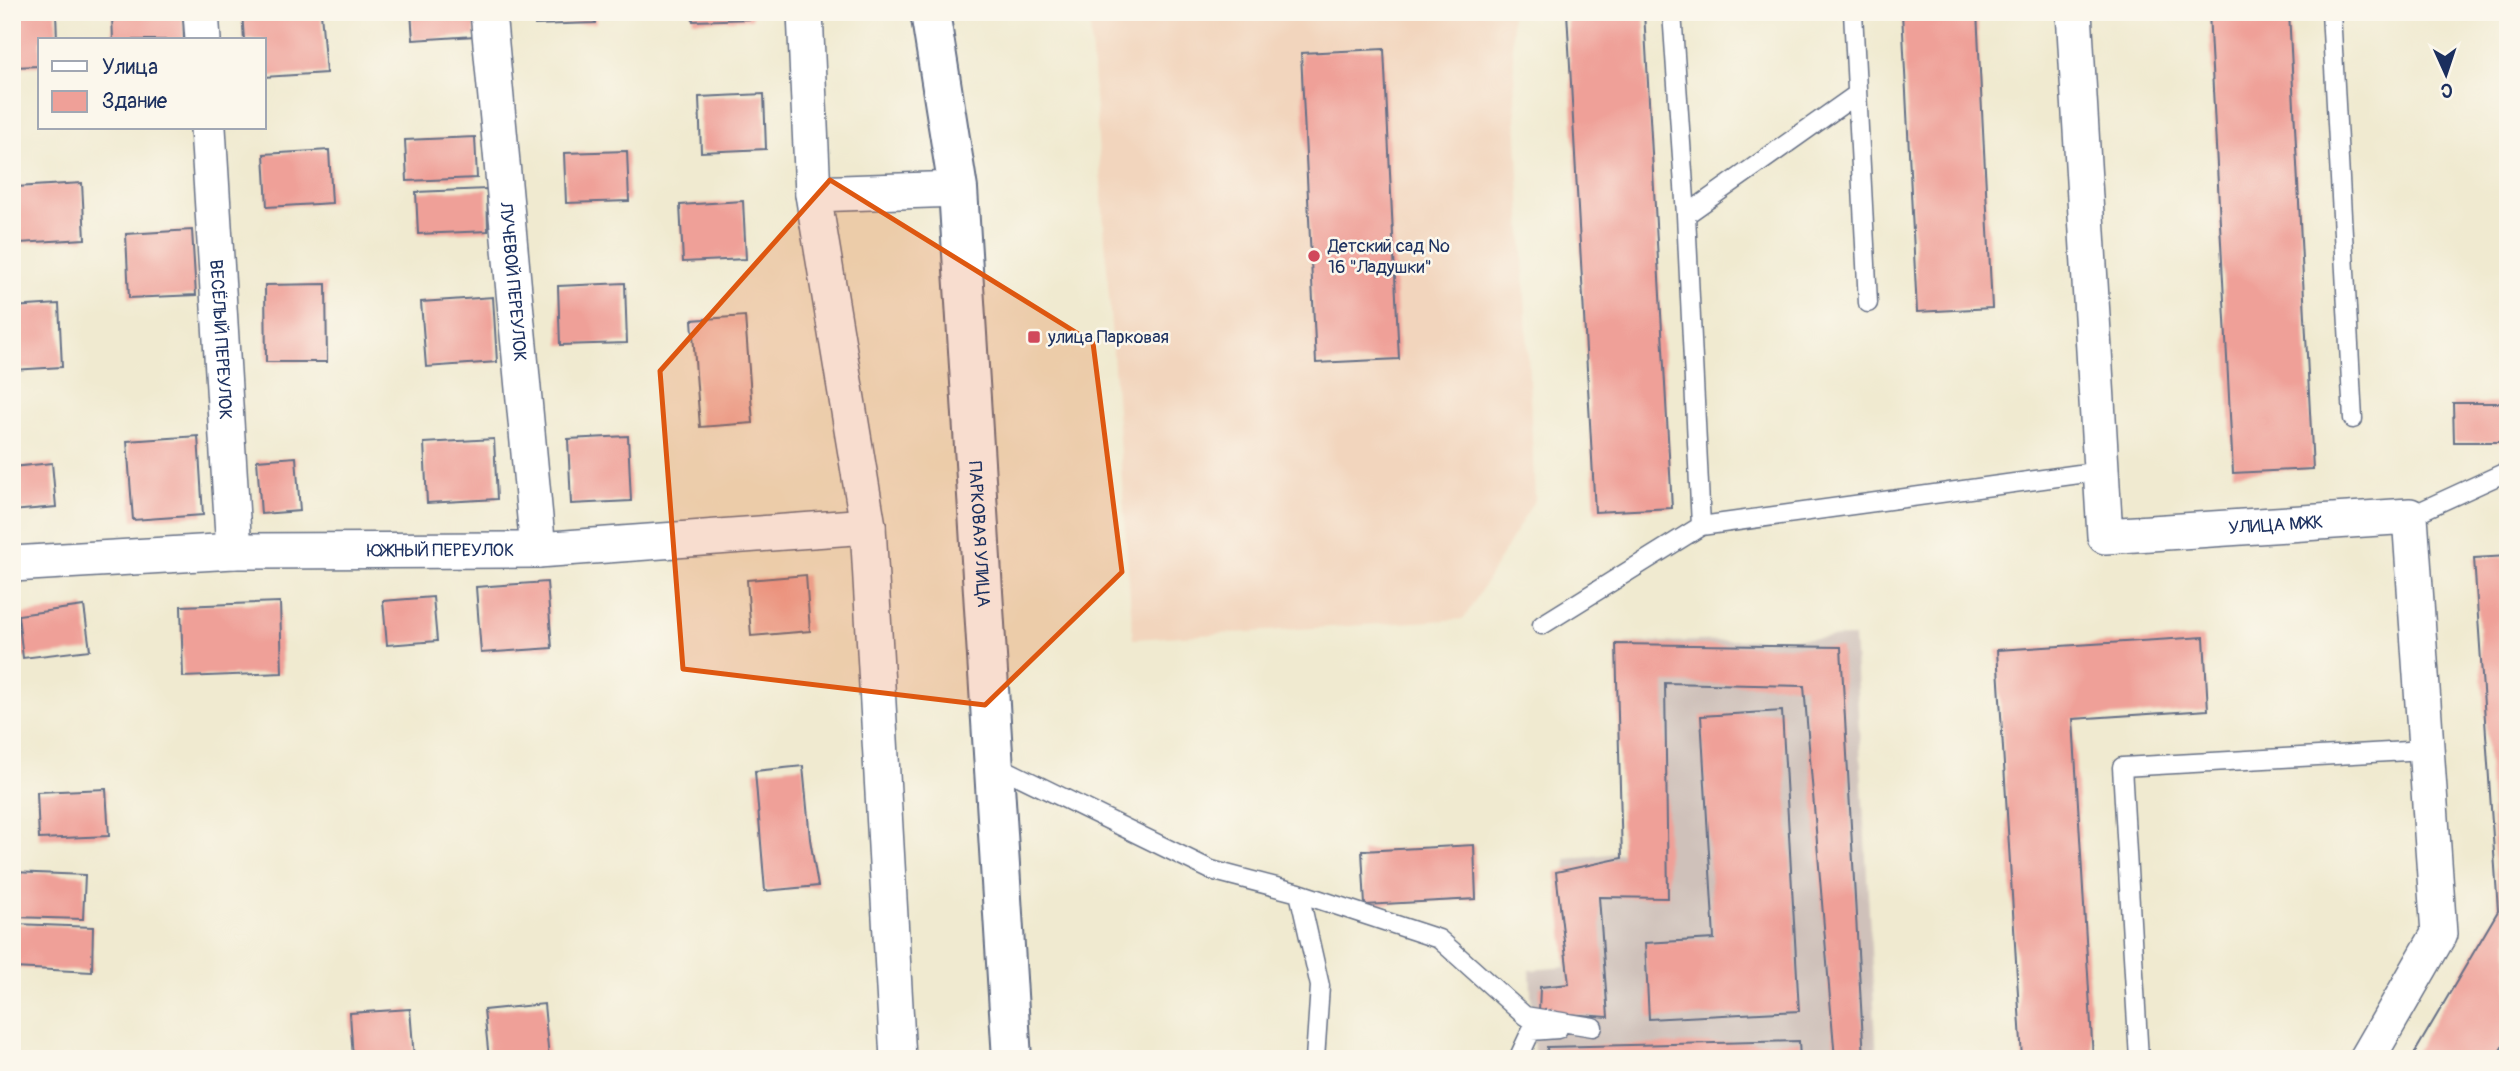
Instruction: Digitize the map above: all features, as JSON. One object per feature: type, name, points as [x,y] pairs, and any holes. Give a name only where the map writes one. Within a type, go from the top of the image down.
[{"type":"street","points":[[201,12],[203,38]]},
{"type":"street","name":"ЛУЧЕВОЙ ПЕРЕУЛОК","points":[[488,12],[538,550]]},
{"type":"street","points":[[805,12],[813,194],[868,526],[898,1059]]},
{"type":"street","name":"ПАРКОВАЯ УЛИЦА","points":[[930,12],[958,189],[1012,1059]]},
{"type":"street","name":"УЛИЦА МЖК","points":[[2074,12],[2105,536],[2410,516]]},
{"type":"street","name":"ВЕСЁЛЫЙ ПЕРЕУЛОК","points":[[208,130],[234,551]]},
{"type":"street","points":[[813,194],[958,189]]},
{"type":"street","points":[[2367,1059],[2439,934],[2410,516]]},
{"type":"street","name":"ЮЖНЫЙ ПЕРЕУЛОК","points":[[12,564],[234,551],[538,550],[868,526]]},
{"type":"lane","points":[[1672,12],[1686,215],[1701,526]]},
{"type":"lane","points":[[1853,12],[1868,303]]},
{"type":"lane","points":[[2331,12],[2353,419]]},
{"type":"lane","points":[[1686,215],[1857,94]]},
{"type":"lane","points":[[1542,625],[1701,526],[2101,471]]},
{"type":"lane","points":[[2410,516],[2508,471]]},
{"type":"lane","points":[[2139,1059],[2122,767],[2425,750]]},
{"type":"lane","points":[[994,764],[1210,870],[1298,893],[1439,939],[1525,1016],[1593,1027],[1531,1031],[1518,1059]]},
{"type":"lane","points":[[1298,893],[1320,986],[1315,1059]]},
{"type":"highlighted area","points":[[830,180],[1093,343],[1122,572],[985,705],[683,669],[660,371]]},
{"type":"shaded area","name":"Детский сад № 16 \"Ладушки\"","points":[[1089,12],[1511,12],[1535,499],[1464,619],[1133,639]]},
{"type":"shaded area","points":[[1854,637],[1877,1059],[1534,1059],[1530,970],[1565,967],[1566,859],[1627,852],[1625,643]]},
{"type":"building","points":[[12,12],[56,12],[57,38],[38,38],[38,66],[12,67]]},
{"type":"building","points":[[183,12],[184,38],[113,38],[112,15]]},
{"type":"building","points":[[242,12],[321,12],[326,73],[266,77],[266,38],[244,38]]},
{"type":"building","points":[[411,12],[474,12],[475,36],[413,40]]},
{"type":"building","points":[[535,12],[596,12],[596,23],[535,25]]},
{"type":"building","points":[[692,12],[752,12],[752,19],[693,21]]},
{"type":"building","points":[[1567,12],[1644,12],[1672,508],[1595,512]]},
{"type":"building","points":[[1902,12],[1977,12],[1992,308],[1917,312]]},
{"type":"building","points":[[2209,12],[2289,12],[2313,469],[2233,473]]},
{"type":"building","points":[[1384,49],[1399,359],[1316,363],[1301,53]]},
{"type":"building","points":[[764,94],[766,149],[701,152],[699,97]]},
{"type":"building","points":[[475,137],[477,178],[407,181],[405,140]]},
{"type":"building","points":[[329,150],[332,203],[267,207],[264,154]]},
{"type":"building","points":[[627,151],[629,201],[566,203],[564,153]]},
{"type":"building","points":[[82,183],[85,239],[19,243],[16,187]]},
{"type":"building","points":[[487,189],[488,231],[418,234],[416,192]]},
{"type":"building","points":[[743,201],[746,259],[683,262],[680,205]]},
{"type":"building","points":[[192,230],[196,295],[129,298],[126,234]]},
{"type":"building","points":[[625,283],[627,343],[560,345],[558,286]]},
{"type":"building","points":[[326,284],[327,362],[266,362],[265,285]]},
{"type":"building","points":[[493,297],[497,362],[426,367],[421,302]]},
{"type":"building","points":[[59,304],[62,367],[12,370],[12,307]]},
{"type":"building","points":[[745,316],[753,423],[700,427],[692,320]]},
{"type":"building","points":[[2453,403],[2508,403],[2508,442],[2454,442]]},
{"type":"building","points":[[198,436],[203,515],[133,520],[127,441]]},
{"type":"building","points":[[628,436],[631,501],[571,504],[568,439]]},
{"type":"building","points":[[494,439],[497,499],[427,503],[424,443]]},
{"type":"building","points":[[296,457],[300,511],[261,514],[257,460]]},
{"type":"building","points":[[52,463],[56,507],[12,511],[12,467]]},
{"type":"building","points":[[2508,556],[2508,1037],[2495,1059],[2411,1059],[2498,911],[2474,558]]},
{"type":"building","points":[[806,575],[810,631],[751,636],[747,580]]},
{"type":"building","points":[[547,582],[552,648],[481,653],[476,587]]},
{"type":"building","points":[[433,597],[437,641],[387,645],[383,601]]},
{"type":"building","points":[[280,602],[282,673],[183,677],[181,606]]},
{"type":"building","points":[[84,606],[90,650],[23,658],[18,615]]},
{"type":"building","points":[[2204,637],[2208,710],[2073,719],[2093,1059],[2022,1059],[1997,650]]},
{"type":"building","points":[[1616,644],[1841,647],[1864,1059],[1835,1059],[1804,686],[1665,683],[1668,898],[1599,897],[1608,1017],[1539,1012],[1540,987],[1569,984],[1556,872],[1622,858]]},
{"type":"building","points":[[1782,711],[1799,1011],[1649,1019],[1645,943],[1714,939],[1701,716]]},
{"type":"building","points":[[803,766],[810,839],[818,886],[765,891],[755,771]]},
{"type":"building","points":[[106,789],[109,836],[39,839],[37,792]]},
{"type":"building","points":[[1474,845],[1476,899],[1365,905],[1362,851]]},
{"type":"building","points":[[12,872],[85,875],[83,919],[12,917]]},
{"type":"building","points":[[16,924],[93,927],[92,972],[14,968]]},
{"type":"building","points":[[544,1004],[549,1059],[489,1059],[484,1010]]},
{"type":"building","points":[[410,1009],[414,1059],[353,1059],[350,1013]]},
{"type":"building","points":[[1799,1041],[1800,1059],[1548,1059],[1547,1047]]},
{"type":"place","name":"Детский сад № 16 \"Ладушки\"","points":[[1314,256]]},
{"type":"place","name":"улица Парковая","points":[[1034,337]]}]
